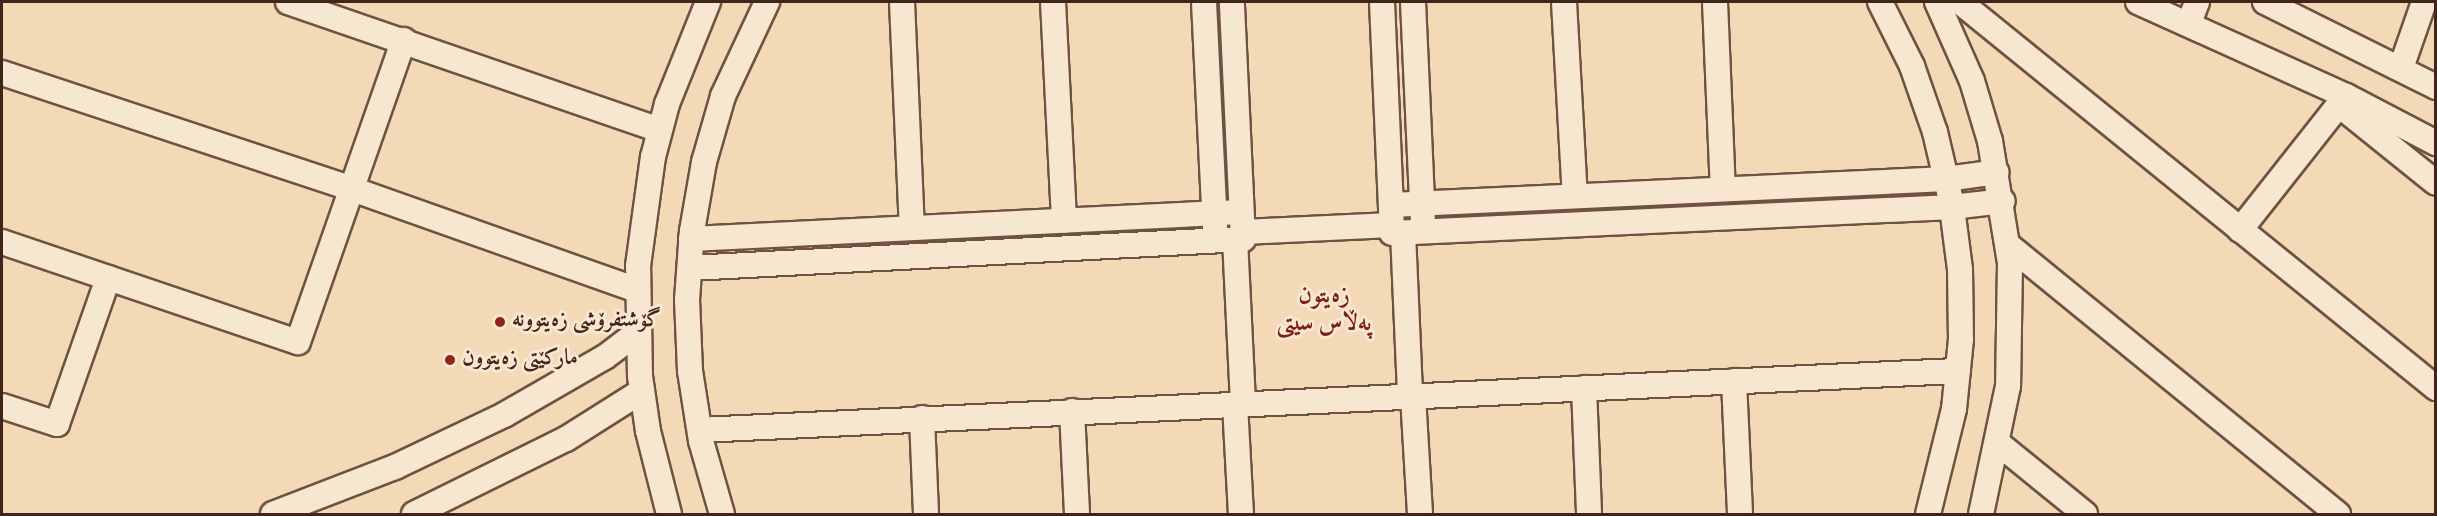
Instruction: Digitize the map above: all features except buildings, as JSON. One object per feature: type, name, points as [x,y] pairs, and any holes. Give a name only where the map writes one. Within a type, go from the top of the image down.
[{"type":"street","points":[[288,2],[404,40],[660,130]]},
{"type":"street","points":[[669,514],[642,391],[637,333],[637,290],[643,211],[660,130],[685,52],[708,2]]},
{"type":"street","points":[[722,514],[700,430],[690,371],[691,239],[704,162],[723,96],[766,2]]},
{"type":"street","points":[[902,2],[912,228]]},
{"type":"street","points":[[1053,2],[1064,221]]},
{"type":"street","points":[[1204,2],[1214,214]]},
{"type":"street","points":[[1232,2],[1234,231],[1241,514]]},
{"type":"street","points":[[1382,2],[1403,224],[1420,514]]},
{"type":"street","points":[[1413,2],[1422,204]]},
{"type":"street","points":[[1564,2],[1575,196]]},
{"type":"street","points":[[1715,2],[1723,189]]},
{"type":"street","points":[[1881,2],[1912,66],[1946,179],[1960,269],[1958,371],[1954,410],[1928,514]]},
{"type":"street","points":[[1937,2],[1972,81],[2003,201],[2008,245],[2012,324],[1999,444],[1981,514]]},
{"type":"street","points":[[1960,2],[2436,388]]},
{"type":"street","points":[[2138,2],[2193,12],[2343,100],[2436,143]]},
{"type":"street","points":[[2265,2],[2402,68],[2436,87]]},
{"type":"street","points":[[2402,68],[2424,2]]},
{"type":"street","points":[[2,242],[298,342],[404,40]]},
{"type":"street","points":[[2,73],[352,189],[637,290]]},
{"type":"street","points":[[2240,230],[2343,100]]},
{"type":"street","points":[[2343,100],[2436,183]]},
{"type":"street","points":[[1403,224],[1422,204],[1946,179],[1996,172]]},
{"type":"street","points":[[690,268],[1234,231],[1952,207],[2003,201]]},
{"type":"street","points":[[691,239],[1214,214],[1234,231]]},
{"type":"street","points":[[2008,245],[2338,514]]},
{"type":"street","points":[[2,406],[57,424],[108,278]]},
{"type":"street","points":[[273,514],[395,467],[504,415],[605,357],[637,333]]},
{"type":"street","points":[[700,430],[1958,371]]},
{"type":"street","points":[[1734,381],[1740,514]]},
{"type":"street","points":[[1584,388],[1589,514]]},
{"type":"street","points":[[414,514],[566,439],[642,391]]},
{"type":"street","points":[[1072,411],[1077,514]]},
{"type":"street","points":[[922,418],[926,514]]},
{"type":"street","points":[[1999,444],[2085,514]]},
{"type":"place","name":"گۆشتفرۆشی زەیتوونە","points":[[500,322]]},
{"type":"place","name":"مارکێتی زەیتوون","points":[[450,360]]},
{"type":"district","name":"زەیتون پەڵاس سیتی","points":[[1324,311]]}]
